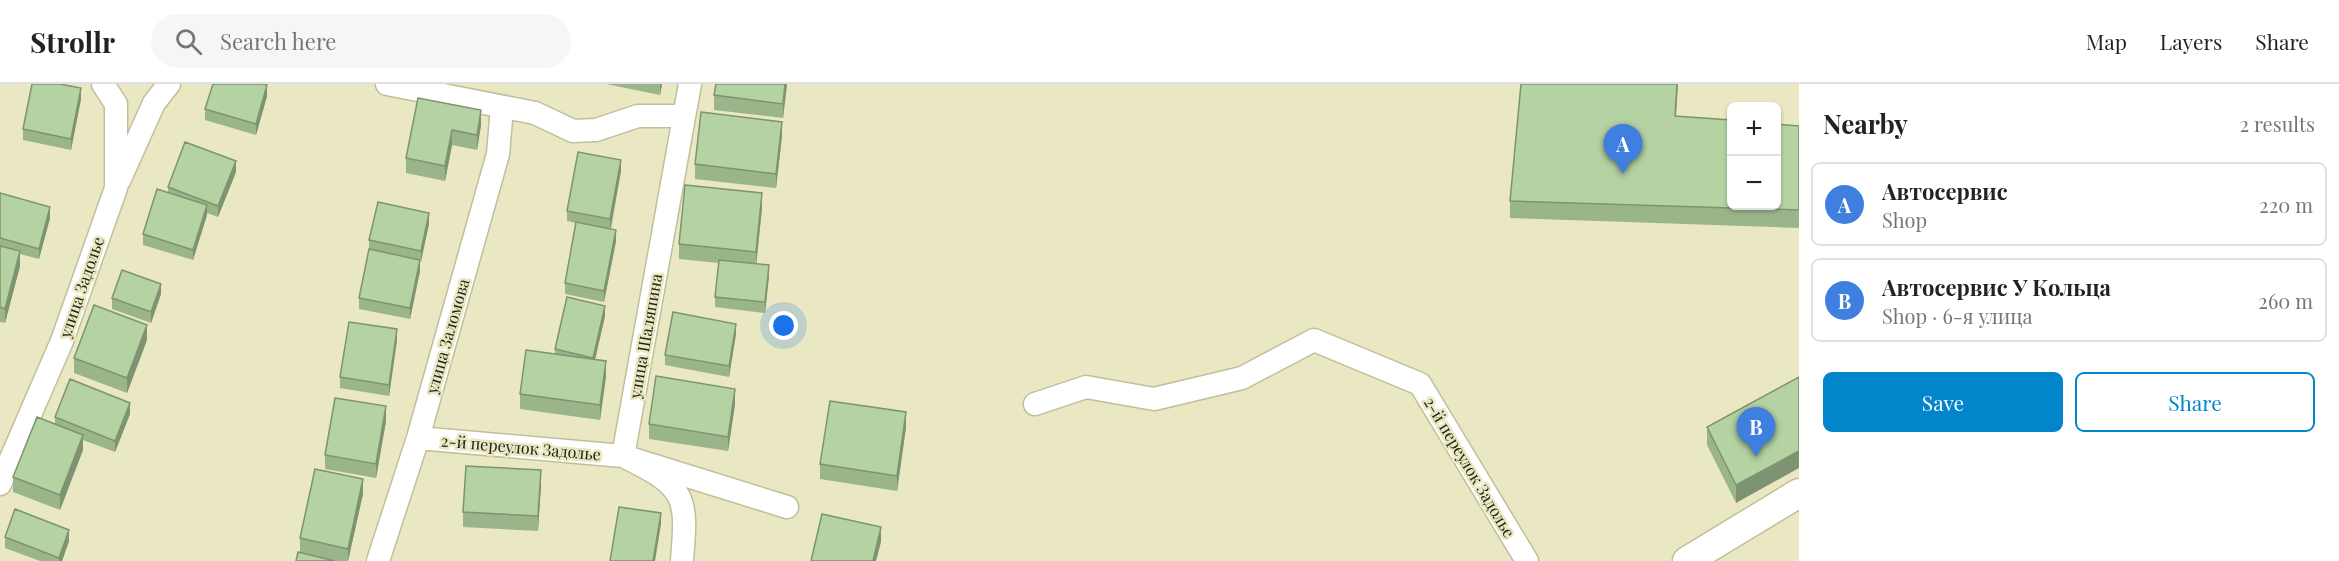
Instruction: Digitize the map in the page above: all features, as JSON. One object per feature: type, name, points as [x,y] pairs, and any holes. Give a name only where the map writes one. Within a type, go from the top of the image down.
[{"type":"street","name":"улица Задолье","points":[[0,484],[62,341],[116,188],[116,104],[103,84]]},
{"type":"street","points":[[116,188],[154,103],[169,84]]},
{"type":"street","points":[[387,84],[535,113],[573,131],[596,130],[638,116],[684,116]]},
{"type":"street","name":"улица Шаляпина","points":[[623,456],[690,84]]},
{"type":"street","name":"улица Заломова","points":[[378,561],[418,438],[498,154],[502,108]]},
{"type":"street","name":"2-й переулок Задолье","points":[[1035,404],[1086,387],[1154,399],[1242,378],[1314,340],[1420,384],[1527,561]]},
{"type":"street","name":"2-й переулок Задолье","points":[[418,438],[623,456]]},
{"type":"street","points":[[623,456],[787,507]]},
{"type":"street","points":[[623,456],[653,471],[678,495],[685,523],[682,561]]},
{"type":"street","points":[[1687,561],[1799,493]]},
{"type":"building","points":[[32,84],[60,84],[81,88],[71,139],[23,129]]},
{"type":"building","points":[[213,84],[267,85],[256,124],[205,109]]},
{"type":"building","points":[[716,84],[785,84],[783,104],[714,95]]},
{"type":"building","points":[[1521,84],[1677,84],[1675,116],[1727,120],[1727,208],[1510,201]]},
{"type":"building","points":[[418,98],[481,110],[477,135],[452,130],[445,166],[406,158]]},
{"type":"building","points":[[701,112],[782,122],[776,174],[695,164]]},
{"type":"building","points":[[1781,124],[1799,126],[1799,210],[1781,209]]},
{"type":"building","points":[[185,142],[236,161],[218,206],[168,187]]},
{"type":"building","points":[[578,152],[621,160],[610,219],[567,211]]},
{"type":"building","points":[[685,185],[762,193],[756,252],[679,244]]},
{"type":"building","points":[[157,189],[207,205],[193,250],[143,234]]},
{"type":"building","points":[[0,193],[50,207],[39,249],[0,238]]},
{"type":"building","points":[[378,202],[429,213],[421,251],[369,240]]},
{"type":"building","points":[[576,222],[616,230],[604,291],[565,283]]},
{"type":"building","points":[[0,246],[20,251],[5,309],[0,307]]},
{"type":"building","points":[[369,249],[420,260],[410,308],[359,298]]},
{"type":"building","points":[[719,260],[769,265],[765,302],[715,297]]},
{"type":"building","points":[[122,270],[161,284],[151,312],[112,298]]},
{"type":"building","points":[[567,297],[605,306],[593,358],[555,349]]},
{"type":"building","points":[[94,305],[147,325],[127,378],[74,358]]},
{"type":"building","points":[[673,312],[736,324],[729,366],[665,355]]},
{"type":"building","points":[[349,322],[397,329],[389,385],[340,377]]},
{"type":"building","points":[[526,350],[606,361],[600,405],[520,394]]},
{"type":"building","points":[[656,376],[735,389],[728,437],[649,424]]},
{"type":"building","points":[[1799,377],[1799,451],[1736,485],[1707,427]]},
{"type":"building","points":[[70,379],[130,403],[115,441],[55,417]]},
{"type":"building","points":[[335,398],[386,406],[376,464],[325,455]]},
{"type":"building","points":[[830,401],[906,412],[897,476],[820,464]]},
{"type":"building","points":[[37,417],[83,435],[60,495],[13,477]]},
{"type":"building","points":[[466,466],[541,470],[538,516],[463,512]]},
{"type":"building","points":[[315,469],[363,479],[348,549],[300,538]]},
{"type":"building","points":[[619,507],[661,513],[653,561],[610,561]]},
{"type":"building","points":[[15,509],[69,530],[59,558],[5,537]]},
{"type":"building","points":[[822,514],[881,527],[873,561],[811,561]]},
{"type":"building","points":[[298,552],[335,561],[296,561]]},
{"type":"place","name":"Автосервис","points":[[1623,174]]},
{"type":"place","name":"Автосервис У Кольца","points":[[1756,457]]}]
